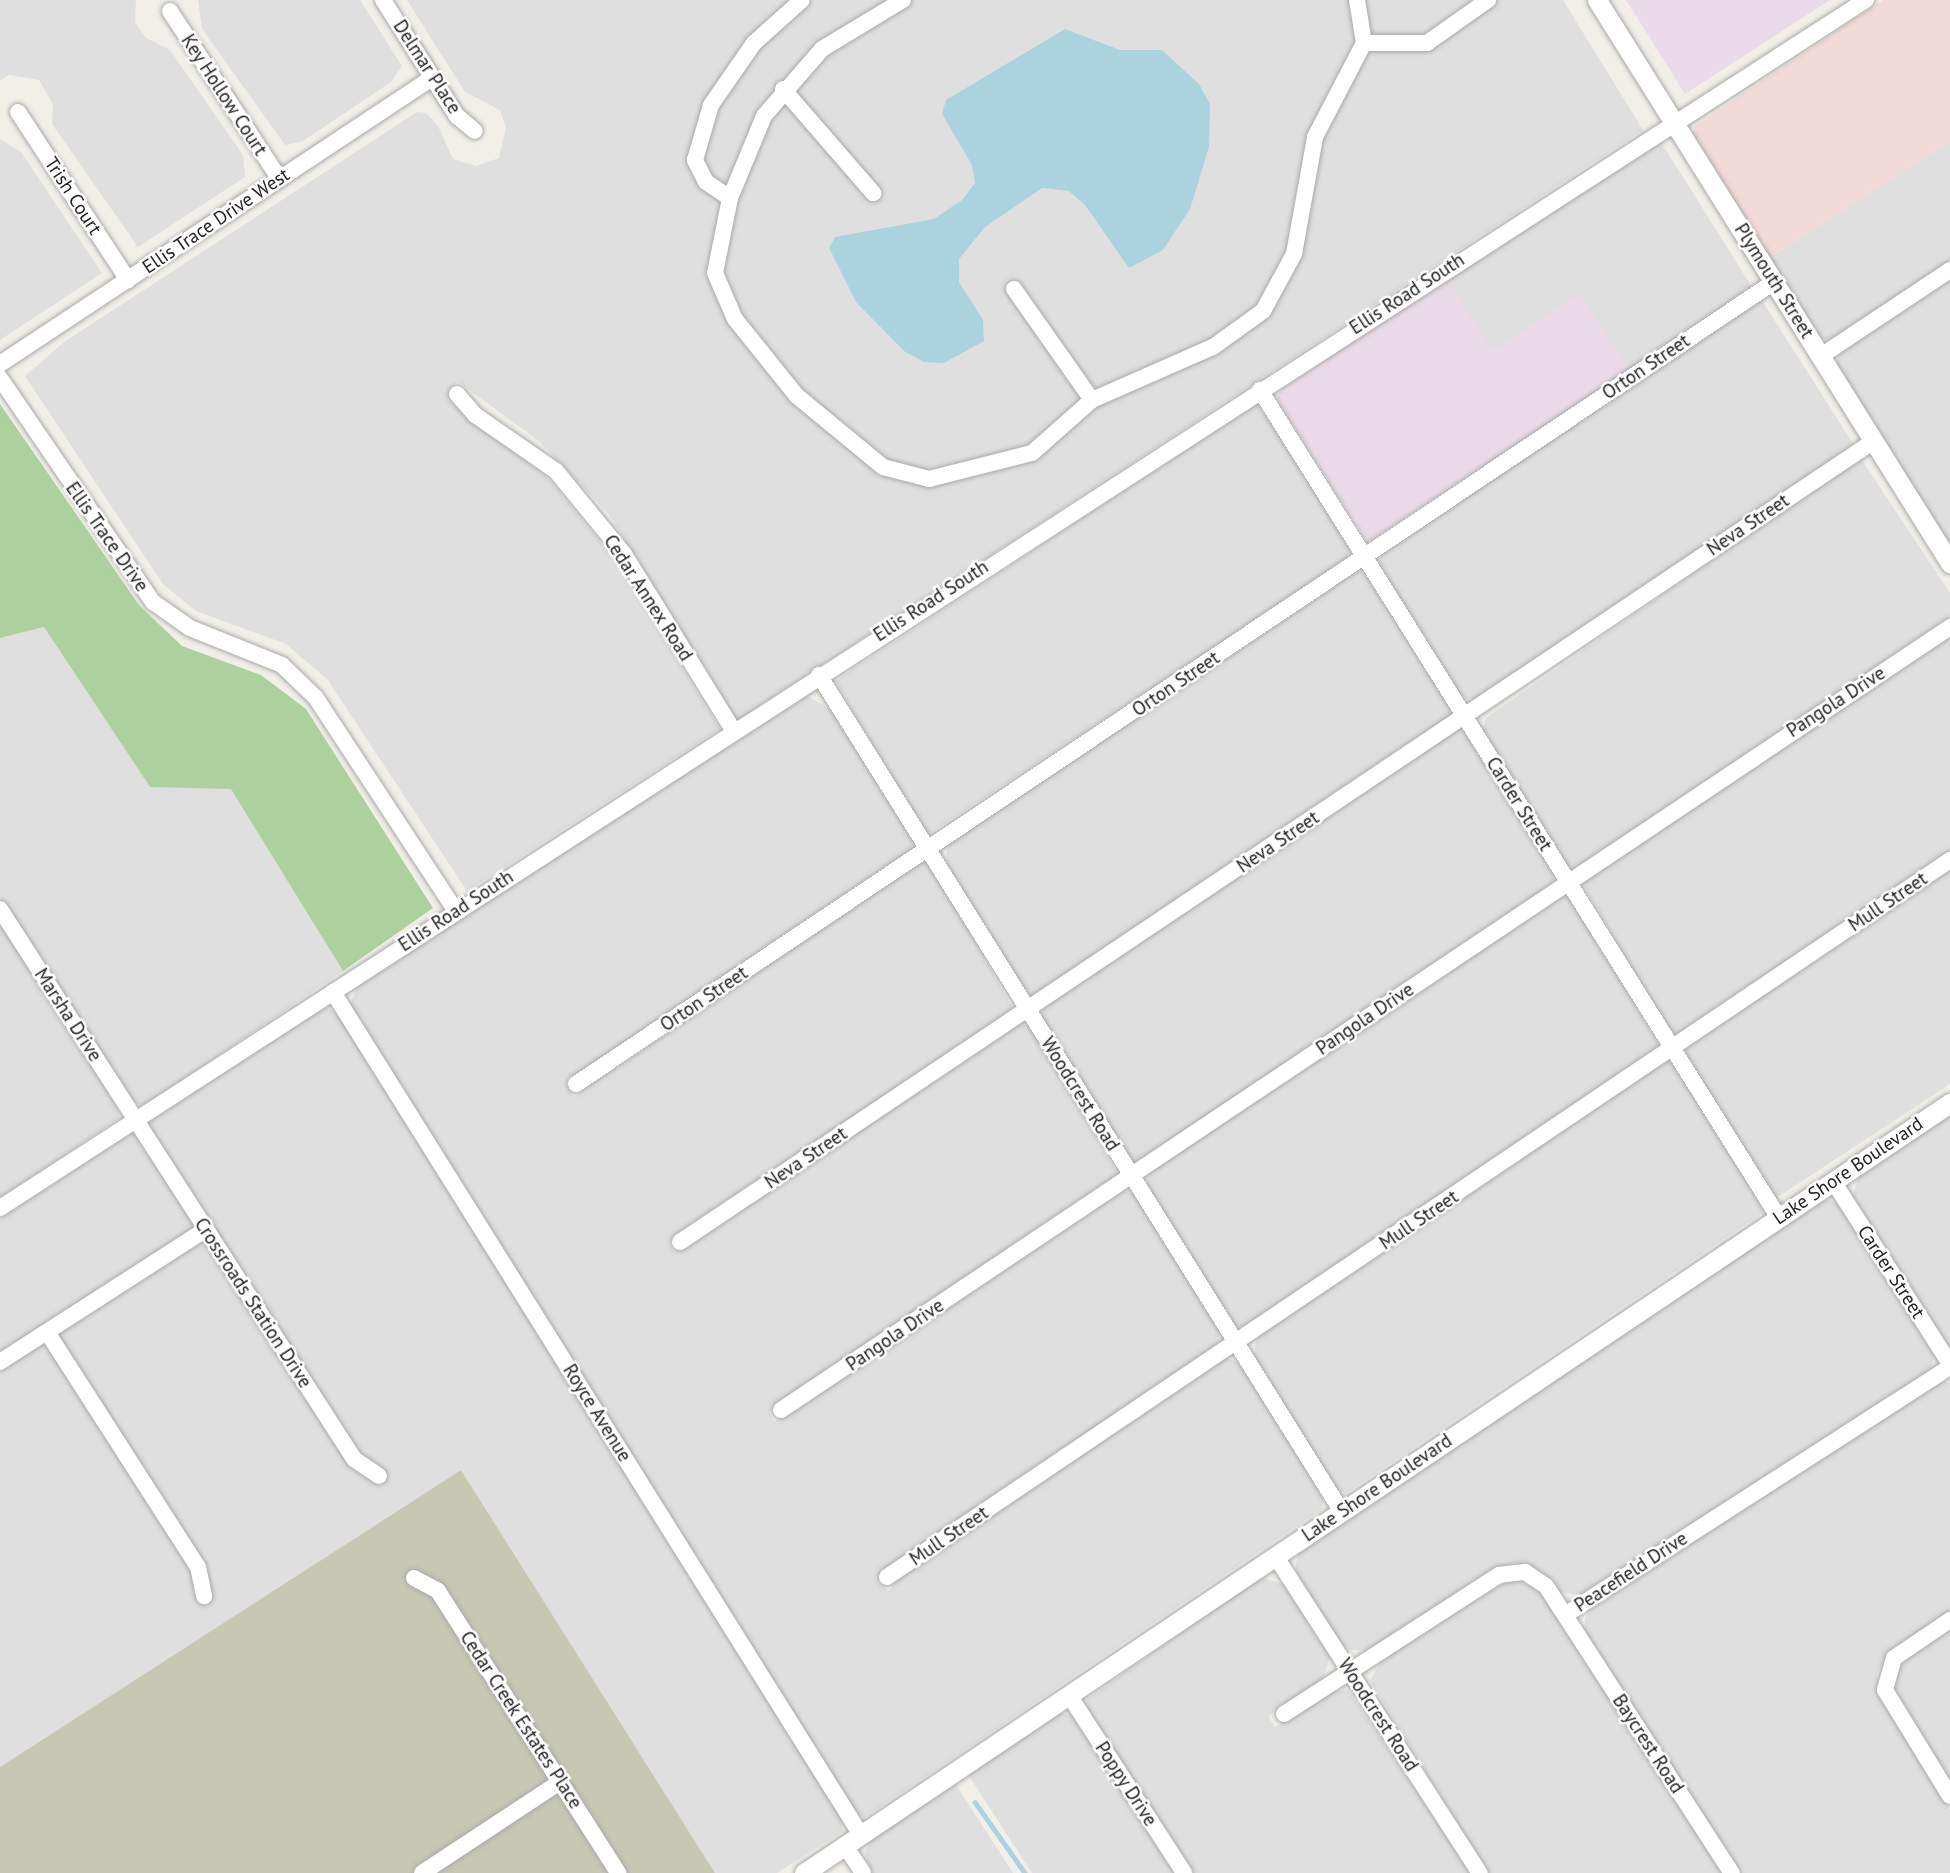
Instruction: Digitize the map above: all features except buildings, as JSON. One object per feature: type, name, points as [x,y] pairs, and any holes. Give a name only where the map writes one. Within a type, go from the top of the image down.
[{"type":"street","name":"Delmar Place","points":[[383,0],[432,78],[475,131]]},
{"type":"street","points":[[730,198],[706,182],[695,160],[707,115],[754,43],[802,0]]},
{"type":"street","points":[[903,0],[822,49],[783,89],[764,116],[730,198],[715,273],[735,319],[797,396],[883,467],[929,479],[1011,462],[1032,453],[1092,400],[1213,347],[1263,311],[1294,254],[1315,137],[1364,43],[1357,0]]},
{"type":"street","points":[[1364,43],[1427,43],[1488,0]]},
{"type":"street","name":"Plymouth Street","points":[[1597,0],[1950,563]]},
{"type":"street","name":"Ellis Road South","points":[[0,1208],[733,730],[1866,0]]},
{"type":"street","name":"Key Hollow Court","points":[[170,11],[279,178]]},
{"type":"street","name":"Ellis Trace Drive West","points":[[0,364],[432,78]]},
{"type":"street","points":[[783,89],[873,193]]},
{"type":"street","name":"Trish Court","points":[[18,113],[128,280]]},
{"type":"street","points":[[1821,356],[1950,270]]},
{"type":"street","name":"Orton Street","points":[[576,1084],[1774,282]]},
{"type":"street","points":[[1014,289],[1092,400]]},
{"type":"street","name":"Ellis Trace Drive","points":[[0,378],[153,602],[190,628],[282,666],[316,698],[456,911]]},
{"type":"street","name":"Carder Street","points":[[1260,390],[1779,1218]]},
{"type":"street","name":"Cedar Annex Road","points":[[457,394],[475,415],[556,471],[607,534],[733,730]]},
{"type":"street","name":"Neva Street","points":[[680,1242],[1874,441]]},
{"type":"street","name":"Pangola Drive","points":[[781,1410],[1950,627]]},
{"type":"street","name":"Woodcrest Road","points":[[819,675],[1342,1512]]},
{"type":"street","name":"Mull Street","points":[[887,1577],[1950,860]]},
{"type":"street","name":"Marsha Drive","points":[[0,909],[137,1121]]},
{"type":"street","name":"Royce Avenue","points":[[333,992],[853,1840],[863,1873]]},
{"type":"street","name":"Lake Shore Boulevard","points":[[804,1873],[1950,1102]]},
{"type":"street","name":"Crossroads Station Drive","points":[[137,1121],[354,1459],[379,1476]]},
{"type":"street","name":"Carder Street","points":[[1833,1181],[1950,1365]]},
{"type":"street","points":[[0,1362],[206,1229]]},
{"type":"street","points":[[47,1332],[198,1567],[204,1596]]},
{"type":"street","name":"Peacefield Drive","points":[[1284,1714],[1511,1571],[1536,1577],[1564,1615],[1950,1365]]},
{"type":"street","name":"Woodcrest Road","points":[[1276,1557],[1480,1873]]},
{"type":"street","name":"Cedar Creek Estates Place","points":[[414,1578],[438,1591],[618,1873]]},
{"type":"street","name":"Baycrest Road","points":[[1564,1615],[1732,1873]]},
{"type":"street","points":[[1950,1620],[1894,1658],[1885,1690],[1950,1796]]},
{"type":"street","name":"Poppy Drive","points":[[1069,1695],[1184,1873]]},
{"type":"street","points":[[422,1873],[560,1782]]},
{"type":"shaded area","points":[[0,0],[136,0],[135,22],[146,38],[170,50],[243,155],[245,177],[138,247],[52,124],[53,104],[39,80],[9,75],[0,81]]},
{"type":"shaded area","points":[[198,0],[360,0],[402,66],[391,82],[303,141],[285,145],[202,29]]},
{"type":"shaded area","points":[[407,0],[1563,0],[1643,130],[737,720],[608,513],[539,441],[457,381],[449,400],[550,480],[614,559],[720,729],[467,891],[327,679],[286,644],[196,611],[163,584],[25,376],[64,342],[417,112],[426,113],[438,126],[453,159],[476,166],[499,158],[506,128],[500,110],[465,92]]},
{"type":"shaded area","points":[[1626,0],[1830,0],[1685,94]]},
{"type":"shaded area","points":[[1883,0],[1950,0],[1950,141],[1769,258],[1692,136],[1695,126]]},
{"type":"shaded area","points":[[0,139],[21,152],[102,273],[0,340]]},
{"type":"shaded area","points":[[1950,141],[1950,263],[1835,341],[1819,338],[1769,258]]},
{"type":"shaded area","points":[[1661,142],[1752,287],[1630,371],[1493,352],[1446,280]]},
{"type":"shaded area","points":[[1950,277],[1950,546],[1836,366],[1841,350]]},
{"type":"shaded area","points":[[1446,280],[1493,351],[1579,294],[1630,371],[1368,542],[1277,400],[1280,390]]},
{"type":"shaded area","points":[[1761,299],[1854,445],[1477,700],[1461,697],[1379,567],[1381,555]]},
{"type":"shaded area","points":[[1257,403],[1351,543],[1347,560],[927,835],[835,681]]},
{"type":"shaded area","points":[[1860,457],[1950,593],[1950,617],[1578,869],[1566,866],[1482,733],[1486,718]]},
{"type":"shaded area","points":[[1353,571],[1369,573],[1450,702],[1450,718],[1035,1000],[1027,997],[945,864],[948,841]]},
{"type":"shaded area","points":[[44,627],[150,787],[231,788],[343,971],[145,1105],[133,1103],[0,898],[0,638]]},
{"type":"shaded area","points":[[1950,637],[1950,854],[1677,1035],[1670,1032],[1582,883]]},
{"type":"shaded area","points":[[807,696],[834,711],[912,837],[911,854],[575,1078],[567,1077],[574,1097],[919,862],[930,864],[1014,1010],[669,1242],[674,1252],[1019,1023],[1031,1027],[1118,1175],[769,1412],[774,1422],[1123,1191],[1136,1195],[1220,1330],[1217,1349],[879,1573],[878,1582],[889,1591],[900,1575],[1226,1358],[1238,1362],[1323,1498],[1322,1509],[865,1817],[858,1816],[350,1005],[358,984]]},
{"type":"shaded area","points":[[1454,729],[1464,729],[1555,871],[1552,886],[1137,1163],[1130,1160],[1041,1020],[1045,1006]]},
{"type":"shaded area","points":[[1950,869],[1950,1084],[1775,1199],[1684,1054],[1687,1045]]},
{"type":"shaded area","points":[[1561,895],[1568,896],[1660,1046],[1249,1327],[1234,1326],[1147,1189],[1148,1172]]},
{"type":"shaded area","points":[[0,923],[118,1107],[119,1118],[0,1198]]},
{"type":"shaded area","points":[[324,1007],[340,1014],[842,1820],[842,1832],[777,1873],[715,1873],[461,1470],[0,1767],[0,1219]]},
{"type":"shaded area","points":[[1665,1060],[1677,1065],[1764,1212],[1346,1493],[1339,1491],[1254,1360],[1256,1336]]},
{"type":"shaded area","points":[[1950,1111],[1950,1350],[1852,1197],[1861,1171]]},
{"type":"shaded area","points":[[1829,1200],[1840,1205],[1935,1354],[1930,1371],[1580,1594],[1558,1593],[1537,1570],[1517,1563],[1495,1567],[1370,1650],[1351,1650],[1339,1643],[1295,1572],[1298,1550],[1816,1201]]},
{"type":"shaded area","points":[[1939,1382],[1950,1383],[1950,1611],[1892,1649],[1877,1673],[1877,1690],[1950,1810],[1950,1873],[1741,1873],[1585,1632],[1585,1619],[1593,1606]]},
{"type":"shaded area","points":[[461,1470],[715,1873],[0,1873],[0,1767]]},
{"type":"shaded area","points":[[1260,1577],[1284,1584],[1330,1657],[1322,1681],[1268,1716],[1275,1727],[1333,1691],[1348,1690],[1471,1873],[1192,1873],[1087,1712],[1087,1699]]},
{"type":"shaded area","points":[[1512,1578],[1540,1591],[1724,1873],[1488,1873],[1370,1681],[1383,1658]]},
{"type":"shaded area","points":[[1950,1628],[1950,1783],[1891,1686],[1904,1658]]},
{"type":"shaded area","points":[[1056,1713],[1072,1715],[1174,1873],[1032,1873],[967,1773]]},
{"type":"shaded area","points":[[956,1785],[1013,1873],[871,1873],[865,1853],[872,1838]]},
{"type":"green space","points":[[0,404],[139,605],[182,646],[261,675],[306,709],[433,908],[343,971],[231,789],[150,787],[44,627],[0,638]]},
{"type":"water","points":[[1065,29],[1120,50],[1162,50],[1199,84],[1210,104],[1209,147],[1190,209],[1163,250],[1129,268],[1085,205],[1069,191],[1042,188],[985,227],[959,259],[959,282],[983,320],[984,341],[944,363],[924,362],[904,351],[856,302],[829,248],[835,237],[934,219],[962,200],[975,183],[972,165],[942,114],[946,100]]},
{"type":"waterway","points":[[975,1802],[1025,1873]]}]
